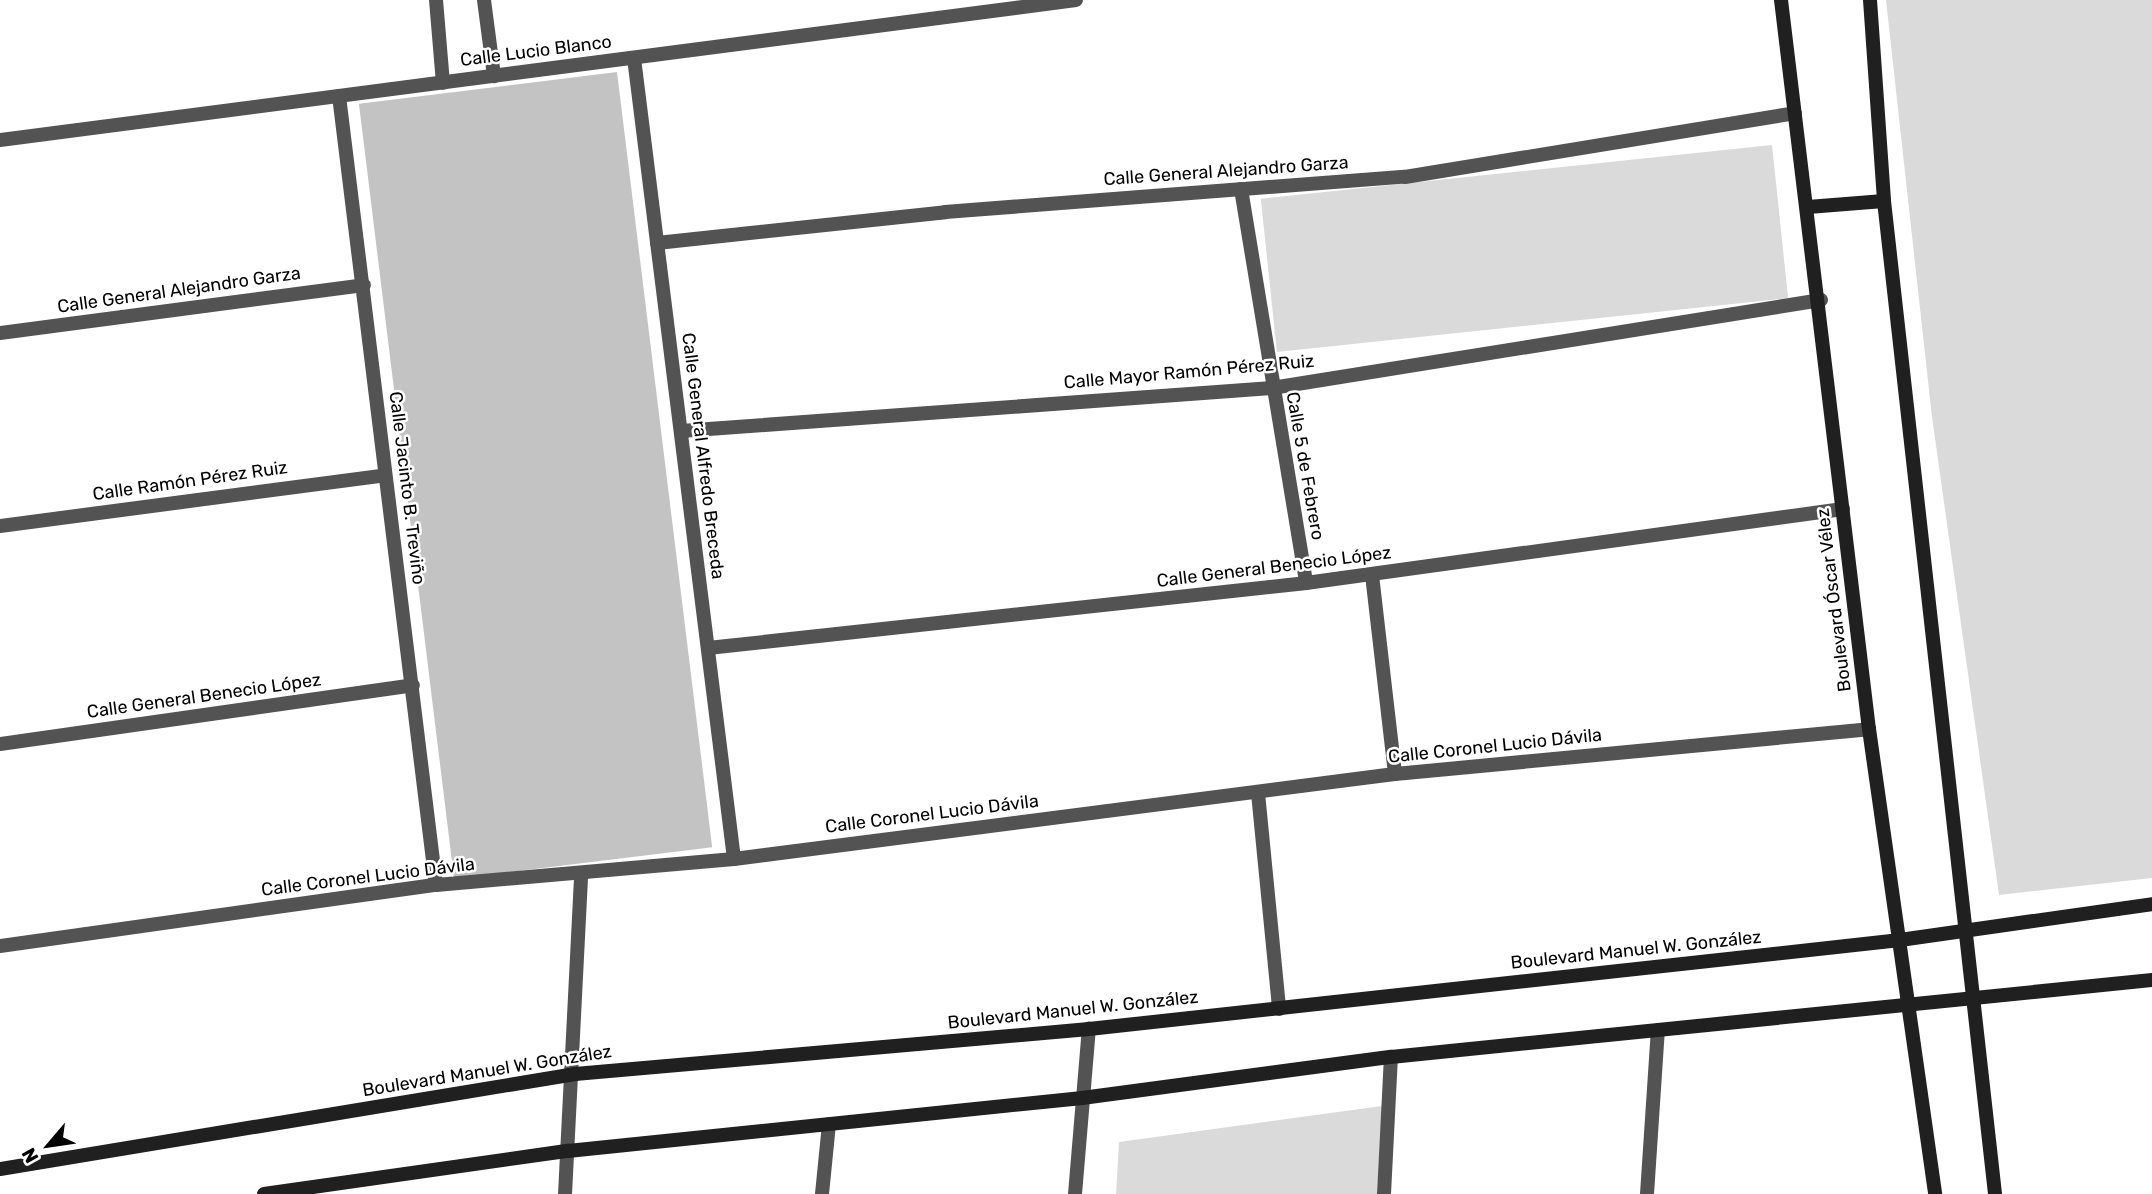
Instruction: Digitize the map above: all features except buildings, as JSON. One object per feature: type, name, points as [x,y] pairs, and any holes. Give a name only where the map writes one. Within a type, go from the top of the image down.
[{"type":"street","points":[[436,0],[443,83]]},
{"type":"street","points":[[484,0],[494,76]]},
{"type":"street","name":"Calle Lucio Blanco","points":[[0,140],[1076,0]]},
{"type":"street","name":"Boulevard Óscar Vélez","points":[[1781,0],[1821,300],[1869,729],[1935,1194]]},
{"type":"street","points":[[1870,0],[1884,201],[1995,1194]]},
{"type":"street","name":"Calle General Alfredo Breceda","points":[[634,58],[734,859]]},
{"type":"street","name":"Calle Jacinto B. Treviño","points":[[339,96],[436,885]]},
{"type":"street","name":"Calle General Alejandro Garza","points":[[657,243],[1241,189],[1405,177],[1795,113]]},
{"type":"street","name":"Calle 5 de Febrero","points":[[1241,189],[1306,583]]},
{"type":"street","points":[[1808,207],[1884,201]]},
{"type":"street","name":"Calle General Alejandro Garza","points":[[0,333],[364,285]]},
{"type":"street","name":"Calle Mayor Ramón Pérez Ruiz","points":[[681,431],[1272,388],[1821,300]]},
{"type":"street","name":"Calle Ramón Pérez Ruiz","points":[[0,526],[385,475]]},
{"type":"street","name":"Calle General Benecio López","points":[[708,648],[1372,575],[1843,509]]},
{"type":"street","points":[[1372,575],[1395,775]]},
{"type":"street","name":"Calle General Benecio López","points":[[0,744],[413,685]]},
{"type":"street","name":"Calle Coronel Lucio Dávila","points":[[0,946],[436,885],[734,859],[1395,775],[1869,729]]},
{"type":"street","points":[[1258,793],[1279,1009]]},
{"type":"street","points":[[565,1194],[575,1074],[581,874]]},
{"type":"street","name":"Boulevard Manuel W. González","points":[[0,1168],[575,1074],[1089,1030],[1900,940],[2152,904]]},
{"type":"street","points":[[264,1194],[568,1151],[1082,1098],[1391,1057],[2152,980]]},
{"type":"street","points":[[1075,1194],[1089,1030]]},
{"type":"street","points":[[1647,1194],[1658,1030]]},
{"type":"street","points":[[1384,1194],[1391,1057]]},
{"type":"street","points":[[822,1194],[829,1124]]},
{"type":"shaded area","points":[[1886,0],[2152,0],[2152,878],[1999,895],[1932,417]]},
{"type":"shaded area","points":[[1772,145],[1788,298],[1277,352],[1261,199]]},
{"type":"shaded area","points":[[1382,1106],[1377,1194],[1116,1194],[1119,1142]]}]
